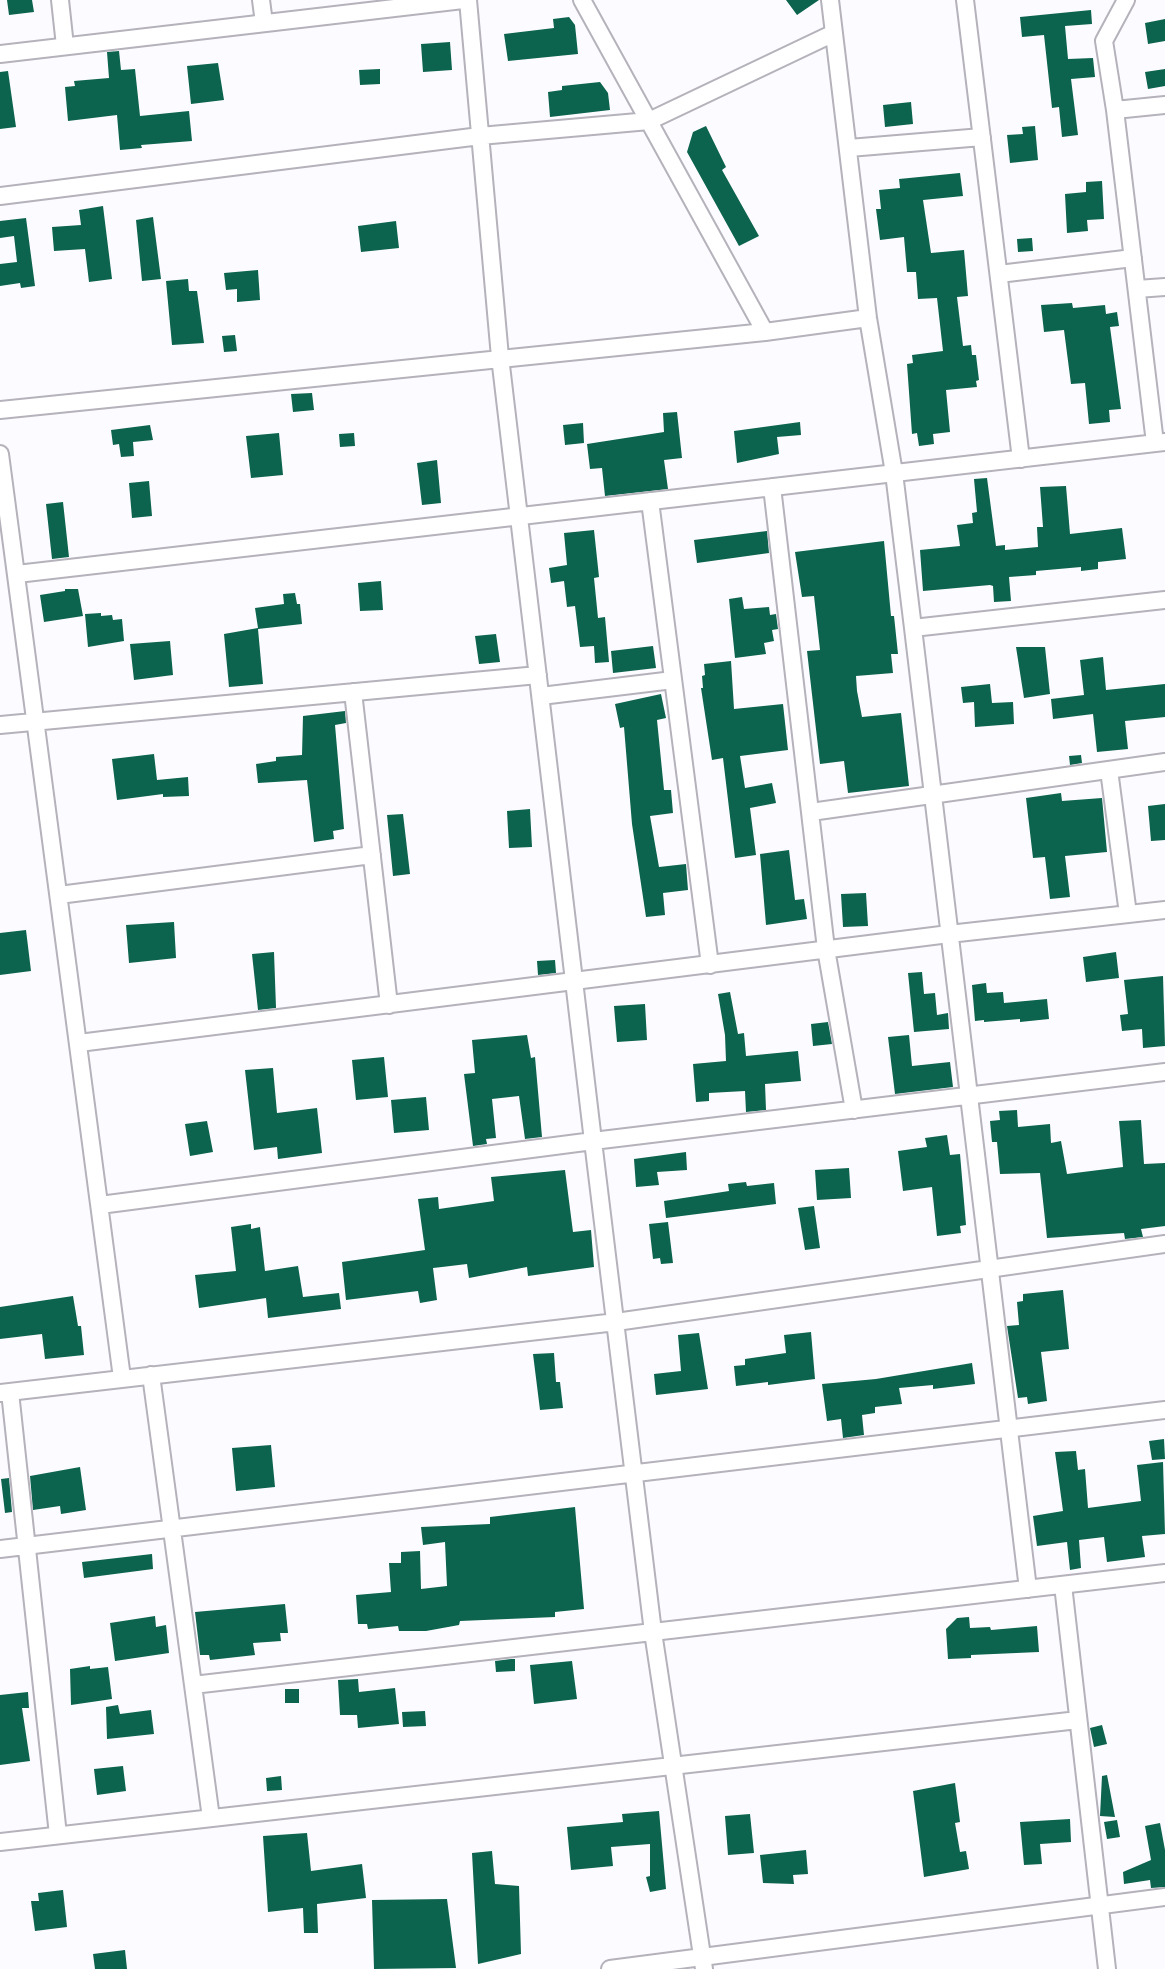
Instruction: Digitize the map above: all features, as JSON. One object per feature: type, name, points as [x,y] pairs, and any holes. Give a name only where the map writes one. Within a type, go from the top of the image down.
[{"type":"street","points":[[60,0],[65,46]]},
{"type":"street","points":[[261,0],[264,24]]},
{"type":"street","points":[[0,54],[463,0]]},
{"type":"street","points":[[468,0],[500,357],[593,1141],[653,1632],[675,1765],[703,1964]]},
{"type":"street","points":[[583,0],[765,332]]},
{"type":"street","points":[[830,0],[868,318],[894,474],[1028,1589]]},
{"type":"street","points":[[965,0],[1021,459]]},
{"type":"street","points":[[17,574],[1160,443],[1104,41],[1126,0]]},
{"type":"street","points":[[0,196],[480,136],[649,121],[834,33]]},
{"type":"street","points":[[1115,110],[1165,105]]},
{"type":"street","points":[[849,148],[982,138]]},
{"type":"street","points":[[999,274],[1133,258]]},
{"type":"street","points":[[1137,289],[1165,286]]},
{"type":"street","points":[[0,411],[500,357],[765,332],[868,318]]},
{"type":"street","points":[[0,454],[122,1378]]},
{"type":"street","points":[[772,487],[826,950],[854,1110]]},
{"type":"street","points":[[650,501],[710,965]]},
{"type":"street","points":[[913,628],[1165,600]]},
{"type":"street","points":[[0,725],[538,675]]},
{"type":"street","points":[[541,696],[673,680]]},
{"type":"street","points":[[353,692],[390,1005]]},
{"type":"street","points":[[811,812],[1165,762]]},
{"type":"street","points":[[1109,770],[1128,914]]},
{"type":"street","points":[[60,895],[372,855]]},
{"type":"street","points":[[79,1044],[949,934],[1165,910]]},
{"type":"street","points":[[100,1205],[593,1141],[1165,1072]]},
{"type":"street","points":[[58,1835],[26,1546],[5,1392],[616,1322],[1165,1244]]},
{"type":"street","points":[[151,1375],[211,1818]]},
{"type":"street","points":[[0,1549],[1165,1410]]},
{"type":"street","points":[[193,1685],[1165,1573]]},
{"type":"street","points":[[1063,1585],[1107,1969]]},
{"type":"street","points":[[0,1842],[1078,1720]]},
{"type":"street","points":[[610,1969],[703,1964],[1100,1904],[1165,1897]]},
{"type":"building","points":[[7,0],[32,0],[34,12],[9,15]]},
{"type":"building","points":[[786,0],[819,0],[797,15]]},
{"type":"building","points":[[1091,10],[1092,24],[1065,26],[1068,59],[1093,58],[1095,77],[1071,79],[1078,135],[1062,137],[1059,107],[1052,108],[1044,35],[1022,37],[1020,17]]},
{"type":"building","points":[[569,17],[575,25],[578,54],[508,61],[504,34],[554,28],[553,19]]},
{"type":"building","points":[[1165,19],[1165,41],[1148,44],[1145,23]]},
{"type":"building","points":[[450,42],[452,70],[423,72],[421,44]]},
{"type":"building","points":[[119,51],[121,70],[135,69],[140,116],[189,111],[192,141],[141,145],[142,148],[120,150],[117,115],[68,121],[65,87],[75,86],[74,81],[109,78],[107,52]]},
{"type":"building","points":[[218,63],[224,100],[191,104],[187,66]]},
{"type":"building","points":[[380,69],[380,84],[360,85],[359,70]]},
{"type":"building","points":[[1165,69],[1165,86],[1148,89],[1145,72]]},
{"type":"building","points":[[8,71],[16,127],[0,129],[0,72]]},
{"type":"building","points":[[600,82],[608,93],[610,110],[550,117],[548,92],[562,90],[562,86]]},
{"type":"building","points":[[911,102],[913,124],[885,127],[883,105]]},
{"type":"building","points":[[706,126],[726,167],[722,170],[759,236],[739,246],[687,152],[693,132]]},
{"type":"building","points":[[1035,126],[1038,160],[1010,163],[1007,135],[1023,134],[1022,127]]},
{"type":"building","points":[[960,173],[963,196],[923,200],[931,253],[964,250],[968,296],[957,297],[963,346],[971,345],[972,355],[976,355],[979,380],[976,381],[977,387],[946,390],[950,432],[933,434],[934,444],[919,446],[917,433],[912,434],[907,364],[913,363],[912,355],[943,351],[937,298],[918,299],[916,272],[907,272],[904,237],[880,240],[876,209],[881,209],[879,190],[900,188],[899,179]]},
{"type":"building","points":[[1102,181],[1104,219],[1087,220],[1088,231],[1067,233],[1065,194],[1086,192],[1086,182]]},
{"type":"building","points":[[103,206],[112,279],[89,282],[85,249],[54,251],[52,227],[81,225],[79,210]]},
{"type":"building","points":[[153,217],[161,279],[142,281],[136,220]]},
{"type":"building","points":[[26,218],[35,286],[21,288],[20,283],[0,286],[0,264],[17,262],[14,236],[0,238],[0,221]]},
{"type":"building","points":[[396,221],[399,248],[361,252],[358,226]]},
{"type":"building","points":[[1032,238],[1033,251],[1018,252],[1017,239]]},
{"type":"building","points":[[258,270],[260,300],[237,302],[237,289],[226,290],[224,273]]},
{"type":"building","points":[[188,279],[189,291],[197,291],[204,343],[172,345],[166,281]]},
{"type":"building","points":[[1072,303],[1073,308],[1105,305],[1106,314],[1117,312],[1119,326],[1110,327],[1121,409],[1109,410],[1110,422],[1089,424],[1085,383],[1071,384],[1064,330],[1044,332],[1041,305]]},
{"type":"building","points":[[235,335],[237,351],[224,352],[222,336]]},
{"type":"building","points":[[312,393],[314,410],[293,412],[291,394]]},
{"type":"building","points":[[677,412],[682,458],[664,460],[668,489],[605,496],[602,468],[590,469],[587,444],[664,432],[663,413]]},
{"type":"building","points":[[800,422],[801,435],[777,437],[779,454],[737,463],[734,431]]},
{"type":"building","points":[[583,423],[584,443],[565,445],[563,425]]},
{"type":"building","points":[[150,425],[153,440],[133,442],[134,456],[121,457],[119,444],[113,445],[111,430]]},
{"type":"building","points":[[279,433],[283,475],[251,478],[246,436]]},
{"type":"building","points":[[354,433],[355,446],[340,447],[339,434]]},
{"type":"building","points":[[437,460],[441,503],[422,505],[417,463]]},
{"type":"building","points":[[987,478],[996,546],[1005,545],[1005,550],[1038,547],[1037,527],[1043,527],[1040,487],[1066,486],[1070,534],[1122,528],[1126,559],[1098,562],[1098,569],[1081,571],[1081,567],[1036,571],[1036,575],[1009,577],[1011,601],[994,602],[993,586],[990,585],[923,591],[920,550],[960,546],[957,525],[973,523],[972,513],[977,512],[974,479]]},
{"type":"building","points":[[149,481],[152,516],[132,518],[129,483]]},
{"type":"building","points":[[63,502],[69,557],[52,559],[46,504]]},
{"type":"building","points":[[594,530],[599,577],[594,578],[598,618],[605,617],[609,662],[595,663],[594,646],[580,647],[575,606],[567,607],[564,581],[551,583],[549,568],[567,565],[564,533]]},
{"type":"building","points":[[767,531],[769,553],[697,563],[694,540]]},
{"type":"building","points":[[884,541],[891,616],[894,616],[898,654],[891,654],[893,673],[856,676],[857,691],[862,717],[901,713],[909,786],[848,793],[844,761],[820,764],[807,651],[820,650],[814,596],[802,597],[795,552]]},
{"type":"building","points":[[381,581],[383,610],[360,611],[358,583]]},
{"type":"building","points":[[65,589],[78,589],[83,616],[44,622],[40,595],[65,591]]},
{"type":"building","points":[[295,593],[297,604],[300,604],[302,624],[258,629],[263,684],[229,687],[224,634],[258,628],[255,608],[284,604],[283,594]]},
{"type":"building","points":[[742,597],[744,609],[769,607],[770,615],[776,614],[778,629],[772,630],[774,641],[764,643],[766,654],[735,658],[729,599]]},
{"type":"building","points":[[101,613],[101,616],[112,615],[113,620],[122,619],[124,641],[88,647],[85,614]]},
{"type":"building","points":[[496,634],[500,662],[479,664],[475,636]]},
{"type":"building","points":[[170,641],[173,675],[134,680],[130,644]]},
{"type":"building","points":[[653,646],[656,668],[613,673],[611,651]]},
{"type":"building","points":[[1016,647],[1045,647],[1050,694],[1024,698]]},
{"type":"building","points":[[1103,657],[1106,690],[1165,684],[1165,717],[1125,721],[1128,749],[1097,752],[1093,714],[1053,719],[1051,699],[1084,695],[1080,660]]},
{"type":"building","points":[[731,661],[734,709],[783,704],[788,750],[740,756],[745,788],[772,783],[776,803],[750,808],[756,855],[735,858],[723,758],[712,760],[701,688],[703,688],[702,676],[705,675],[704,664]]},
{"type":"building","points":[[990,684],[992,703],[1013,702],[1014,724],[975,727],[974,702],[963,703],[961,687]]},
{"type":"building","points":[[661,694],[666,718],[657,720],[664,790],[671,790],[673,813],[650,816],[659,867],[686,864],[688,890],[663,893],[665,915],[646,917],[632,824],[624,727],[620,728],[615,704]]},
{"type":"building","points":[[345,711],[346,723],[335,725],[344,829],[333,831],[334,839],[314,842],[307,780],[258,783],[256,764],[276,761],[276,757],[302,755],[303,716]]},
{"type":"building","points":[[154,754],[157,780],[188,777],[189,796],[163,797],[163,794],[117,800],[112,759]]},
{"type":"building","points":[[1081,755],[1082,763],[1070,765],[1069,756]]},
{"type":"building","points":[[1061,793],[1062,801],[1102,798],[1107,852],[1065,856],[1070,897],[1050,899],[1045,857],[1033,858],[1026,798]]},
{"type":"building","points":[[1165,804],[1165,840],[1151,841],[1148,806]]},
{"type":"building","points":[[530,809],[532,847],[509,848],[507,811]]},
{"type":"building","points":[[403,814],[410,874],[393,876],[387,815]]},
{"type":"building","points":[[789,850],[795,900],[804,899],[807,919],[766,925],[760,854]]},
{"type":"building","points":[[866,893],[868,926],[843,927],[841,894]]},
{"type":"building","points":[[174,922],[176,958],[129,963],[126,925]]},
{"type":"building","points":[[26,930],[31,971],[0,975],[0,933]]},
{"type":"building","points":[[274,952],[276,1008],[258,1010],[252,954]]},
{"type":"building","points":[[1116,952],[1119,978],[1086,982],[1083,957]]},
{"type":"building","points":[[555,960],[556,973],[538,975],[537,961]]},
{"type":"building","points":[[922,972],[924,994],[935,993],[937,1015],[948,1013],[949,1029],[914,1032],[908,973]]},
{"type":"building","points":[[1163,976],[1165,1046],[1143,1048],[1142,1029],[1122,1031],[1120,1015],[1128,1014],[1124,980]]},
{"type":"building","points":[[986,983],[987,993],[1003,992],[1004,1003],[1047,999],[1049,1019],[1020,1022],[1020,1019],[975,1021],[972,985]]},
{"type":"building","points":[[730,992],[738,1034],[744,1033],[746,1056],[798,1051],[801,1081],[765,1084],[766,1110],[746,1112],[745,1091],[709,1093],[709,1101],[696,1102],[693,1064],[726,1061],[725,1035],[718,994]]},
{"type":"building","points":[[645,1004],[647,1040],[617,1042],[614,1006]]},
{"type":"building","points":[[828,1022],[832,1044],[813,1046],[811,1024]]},
{"type":"building","points":[[527,1035],[531,1058],[535,1057],[542,1137],[525,1139],[519,1096],[492,1099],[496,1138],[486,1139],[487,1144],[473,1146],[464,1074],[475,1073],[472,1040]]},
{"type":"building","points":[[909,1035],[912,1066],[950,1062],[953,1087],[895,1094],[888,1037]]},
{"type":"building","points":[[384,1057],[388,1097],[356,1100],[352,1060]]},
{"type":"building","points":[[273,1068],[277,1113],[317,1108],[322,1153],[278,1159],[277,1147],[254,1150],[245,1070]]},
{"type":"building","points":[[426,1097],[429,1130],[394,1133],[391,1100]]},
{"type":"building","points":[[1017,1110],[1018,1127],[1050,1124],[1051,1143],[1061,1141],[1067,1174],[1123,1167],[1119,1121],[1141,1120],[1144,1164],[1165,1163],[1165,1226],[1141,1229],[1143,1237],[1125,1239],[1124,1233],[1047,1238],[1040,1173],[1000,1174],[997,1142],[992,1142],[990,1121],[1000,1120],[999,1111]]},
{"type":"building","points":[[207,1121],[213,1152],[190,1156],[185,1124]]},
{"type":"building","points":[[947,1135],[950,1155],[960,1154],[966,1225],[960,1226],[961,1233],[937,1236],[932,1187],[903,1191],[898,1151],[927,1147],[925,1138]]},
{"type":"building","points":[[686,1152],[687,1170],[657,1172],[659,1185],[636,1187],[634,1159]]},
{"type":"building","points":[[849,1168],[851,1198],[817,1200],[815,1170]]},
{"type":"building","points":[[565,1170],[573,1232],[591,1230],[594,1267],[528,1276],[527,1267],[469,1278],[467,1264],[433,1268],[437,1300],[420,1303],[418,1291],[346,1300],[342,1262],[425,1250],[418,1199],[438,1197],[439,1209],[494,1201],[491,1177]]},
{"type":"building","points":[[746,1182],[747,1186],[774,1183],[776,1204],[666,1218],[664,1201],[729,1191],[728,1184]]},
{"type":"building","points":[[814,1206],[820,1248],[805,1250],[798,1208]]},
{"type":"building","points":[[668,1222],[673,1263],[661,1264],[660,1258],[653,1259],[649,1224]]},
{"type":"building","points":[[251,1224],[251,1229],[260,1227],[265,1271],[298,1266],[303,1297],[339,1293],[341,1309],[268,1318],[266,1298],[199,1308],[195,1275],[236,1271],[231,1227]]},
{"type":"building","points":[[1063,1290],[1069,1349],[1041,1352],[1047,1401],[1028,1404],[1027,1397],[1018,1398],[1007,1326],[1019,1325],[1017,1302],[1023,1301],[1023,1294]]},
{"type":"building","points":[[73,1296],[78,1326],[81,1326],[84,1355],[45,1359],[42,1334],[0,1339],[0,1307]]},
{"type":"building","points":[[811,1332],[815,1379],[768,1385],[768,1382],[736,1386],[734,1366],[745,1365],[745,1359],[786,1353],[784,1335]]},
{"type":"building","points":[[699,1333],[708,1389],[656,1395],[654,1374],[681,1371],[678,1335]]},
{"type":"building","points":[[554,1353],[556,1382],[560,1382],[563,1408],[540,1410],[533,1354]]},
{"type":"building","points":[[972,1363],[975,1384],[933,1389],[933,1385],[899,1388],[902,1404],[875,1407],[875,1413],[862,1415],[864,1435],[843,1438],[841,1419],[827,1421],[822,1384],[876,1379]]},
{"type":"building","points":[[1164,1439],[1165,1459],[1152,1460],[1149,1441]]},
{"type":"building","points":[[271,1445],[275,1487],[236,1491],[232,1448]]},
{"type":"building","points":[[1076,1451],[1078,1470],[1085,1469],[1088,1508],[1141,1501],[1137,1465],[1163,1462],[1165,1534],[1142,1536],[1145,1557],[1107,1562],[1104,1537],[1079,1540],[1081,1568],[1070,1570],[1067,1542],[1037,1546],[1033,1516],[1063,1511],[1055,1452]]},
{"type":"building","points":[[80,1467],[86,1510],[61,1514],[60,1506],[33,1510],[30,1476]]},
{"type":"building","points":[[9,1478],[12,1512],[5,1513],[1,1479]]},
{"type":"building","points":[[575,1507],[584,1609],[555,1612],[555,1617],[460,1621],[459,1625],[426,1631],[399,1631],[398,1626],[368,1629],[367,1624],[358,1624],[356,1595],[391,1592],[389,1563],[401,1563],[401,1552],[420,1551],[421,1589],[447,1586],[445,1542],[423,1545],[421,1527],[490,1524],[490,1517]]},
{"type":"building","points":[[152,1554],[153,1569],[84,1578],[82,1562]]},
{"type":"building","points":[[285,1604],[288,1633],[280,1633],[281,1641],[253,1643],[255,1655],[210,1660],[209,1655],[200,1655],[195,1612]]},
{"type":"building","points":[[155,1616],[156,1627],[166,1625],[169,1653],[115,1661],[110,1623]]},
{"type":"building","points":[[969,1617],[970,1628],[990,1627],[991,1630],[1037,1626],[1039,1652],[971,1655],[971,1658],[948,1659],[946,1629],[957,1618]]},
{"type":"building","points":[[515,1659],[515,1671],[496,1672],[495,1661]]},
{"type":"building","points":[[572,1661],[577,1699],[534,1704],[530,1665]]},
{"type":"building","points":[[90,1666],[90,1669],[108,1667],[112,1699],[71,1705],[70,1669]]},
{"type":"building","points":[[358,1679],[359,1692],[395,1688],[399,1724],[358,1728],[357,1715],[340,1715],[338,1680]]},
{"type":"building","points":[[285,1689],[299,1689],[299,1703],[285,1703]]},
{"type":"building","points":[[28,1692],[29,1708],[22,1708],[30,1761],[0,1765],[0,1695]]},
{"type":"building","points":[[118,1705],[120,1714],[151,1710],[154,1734],[107,1739],[106,1707]]},
{"type":"building","points":[[425,1711],[426,1726],[403,1727],[402,1712]]},
{"type":"building","points":[[1102,1725],[1107,1744],[1094,1747],[1090,1728]]},
{"type":"building","points":[[123,1766],[126,1791],[97,1795],[94,1769]]},
{"type":"building","points":[[1107,1775],[1115,1817],[1100,1816],[1102,1776]]},
{"type":"building","points":[[281,1776],[282,1790],[267,1791],[266,1778]]},
{"type":"building","points":[[955,1783],[960,1822],[955,1823],[960,1852],[966,1851],[969,1869],[924,1877],[913,1791]]},
{"type":"building","points":[[659,1811],[666,1889],[650,1892],[646,1877],[650,1876],[650,1844],[611,1847],[613,1866],[571,1870],[567,1827],[623,1822],[622,1814]]},
{"type":"building","points":[[750,1814],[754,1853],[728,1855],[725,1816]]},
{"type":"building","points":[[1070,1819],[1071,1842],[1040,1844],[1042,1864],[1024,1865],[1020,1822]]},
{"type":"building","points":[[1117,1820],[1120,1837],[1107,1839],[1104,1822]]},
{"type":"building","points":[[1160,1823],[1165,1850],[1165,1887],[1151,1888],[1150,1880],[1124,1884],[1123,1872],[1151,1860],[1145,1826]]},
{"type":"building","points":[[307,1833],[311,1871],[362,1864],[366,1898],[317,1904],[318,1933],[304,1933],[303,1908],[268,1912],[263,1836]]},
{"type":"building","points":[[806,1850],[808,1874],[793,1875],[794,1884],[763,1883],[760,1855]]},
{"type":"building","points":[[492,1851],[495,1884],[519,1886],[521,1954],[478,1964],[472,1853]]},
{"type":"building","points":[[63,1890],[67,1927],[35,1931],[31,1901],[39,1901],[38,1893]]},
{"type":"building","points":[[447,1899],[456,1968],[374,1969],[372,1900]]},
{"type":"building","points":[[125,1950],[127,1969],[95,1969],[93,1954]]}]
